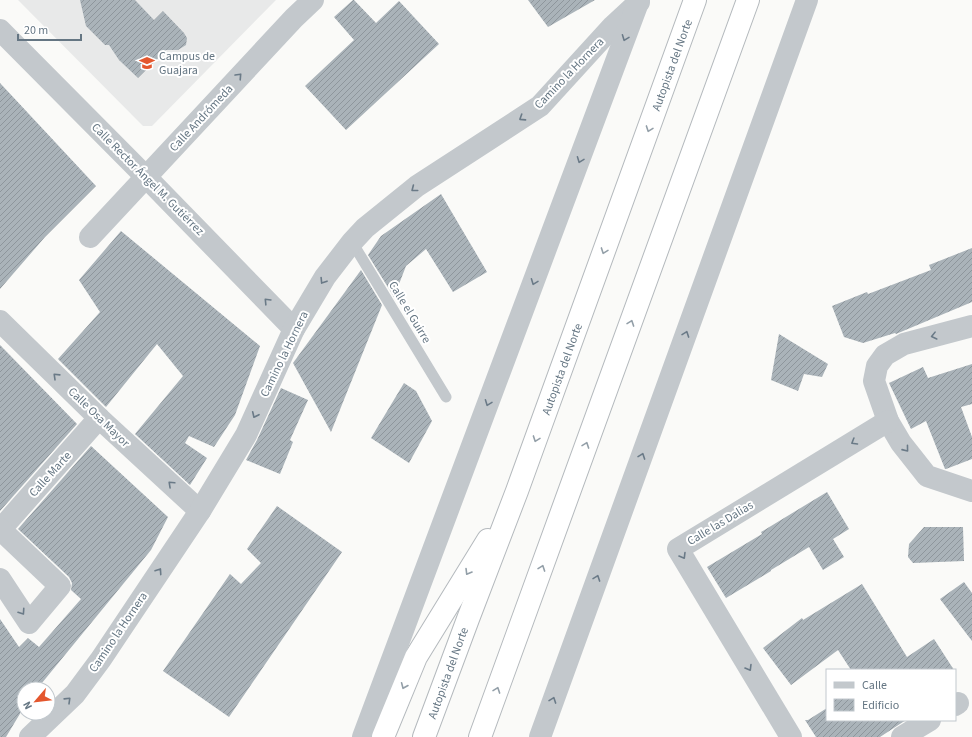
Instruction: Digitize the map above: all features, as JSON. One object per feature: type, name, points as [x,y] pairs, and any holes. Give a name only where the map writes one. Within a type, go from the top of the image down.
[{"type":"highway","name":"Autopista del Norte","points":[[424,737],[517,491],[695,0]]},
{"type":"highway","points":[[482,733],[748,0]]},
{"type":"highway","points":[[383,737],[416,657],[517,491]]},
{"type":"street","name":"Calle Andrómeda","points":[[90,237],[294,18],[314,0]]},
{"type":"street","points":[[540,737],[807,0]]},
{"type":"street","points":[[363,737],[639,1]]},
{"type":"street","name":"Camino la Hornera","points":[[30,737],[75,694],[101,659],[200,511],[246,435],[294,329],[325,277],[352,242],[365,228],[417,186],[540,106],[613,26],[639,1]]},
{"type":"street","name":"Calle Rector Ángel M. Gutiérrez","points":[[0,30],[294,329]]},
{"type":"street","name":"Calle Osa Mayor","points":[[1,324],[99,418],[200,511]]},
{"type":"street","points":[[972,326],[904,344],[885,355],[877,366],[874,381],[888,421],[901,443],[927,476],[972,491]]},
{"type":"street","name":"Calle Marte","points":[[0,579],[29,622],[60,586],[0,530],[99,418]]},
{"type":"street","name":"Calle las Dalias","points":[[791,737],[678,549],[888,421]]},
{"type":"street","points":[[902,737],[928,721]]},
{"type":"lane","name":"Calle el Guirre","points":[[352,242],[446,396]]},
{"type":"shaded area","name":"Campus de Guajara","points":[[18,0],[276,0],[152,126],[143,126]]},
{"type":"building","points":[[80,0],[135,0],[154,20],[163,11],[184,33],[187,38],[186,45],[178,50],[166,50],[138,78],[119,60],[109,45],[105,45],[86,26]]},
{"type":"building","points":[[353,0],[376,23],[399,1],[439,44],[346,130],[305,86],[354,40],[334,17]]},
{"type":"building","points":[[528,0],[595,0],[548,27]]},
{"type":"building","points":[[0,83],[96,186],[45,237],[0,289]]},
{"type":"building","points":[[441,194],[487,272],[453,292],[426,249],[406,266],[394,297],[368,255],[381,236]]},
{"type":"building","points":[[121,231],[260,346],[235,415],[214,447],[189,436],[185,443],[207,458],[190,485],[135,434],[183,376],[157,344],[106,407],[58,359],[100,312],[79,280]]},
{"type":"building","points":[[972,248],[972,302],[896,334],[895,333],[863,343],[844,337],[832,306],[931,270],[929,265]]},
{"type":"building","points":[[361,270],[382,305],[331,432],[293,363]]},
{"type":"building","points":[[779,334],[828,364],[822,377],[804,374],[798,391],[771,380]]},
{"type":"building","points":[[0,345],[77,424],[0,511]]},
{"type":"building","points":[[972,364],[972,404],[961,407],[972,437],[972,459],[945,469],[926,421],[911,429],[889,383],[923,367],[928,378]]},
{"type":"building","points":[[404,383],[416,391],[432,421],[409,463],[371,438]]},
{"type":"building","points":[[281,388],[308,400],[290,440],[293,442],[280,474],[246,460]]},
{"type":"building","points":[[91,446],[168,517],[151,550],[44,681],[16,681],[16,720],[6,737],[0,737],[0,619],[19,647],[28,638],[39,647],[81,599],[71,590],[72,583],[69,577],[18,529]]},
{"type":"building","points":[[827,492],[849,529],[833,539],[844,557],[823,570],[809,547],[726,598],[707,567]]},
{"type":"building","points":[[277,506],[342,552],[229,717],[163,671],[230,574],[241,584],[261,563],[247,549]]},
{"type":"building","points":[[924,527],[963,527],[964,561],[913,563],[908,557],[909,544]]},
{"type":"building","points":[[964,582],[972,593],[972,641],[940,599]]},
{"type":"building","points":[[862,584],[907,657],[934,639],[953,669],[850,669],[838,650],[791,685],[763,648],[802,618],[803,620]]},
{"type":"building","points":[[826,709],[826,721],[904,721],[880,737],[816,737],[805,720],[808,720]]},
{"type":"place","name":"Campus de Guajara","points":[[147,63]]}]
